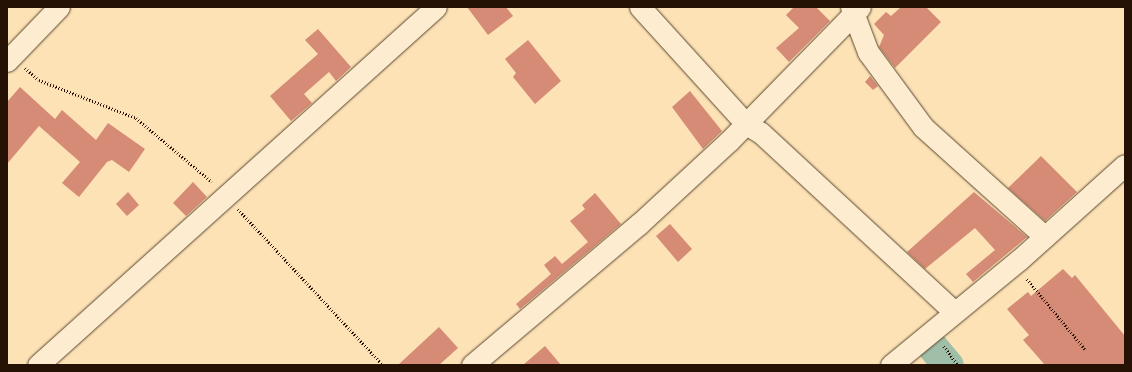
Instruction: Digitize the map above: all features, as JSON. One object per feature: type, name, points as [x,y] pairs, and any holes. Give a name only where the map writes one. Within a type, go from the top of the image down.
[{"type":"street","points":[[7,60],[58,7]]},
{"type":"street","points":[[38,365],[436,7]]},
{"type":"street","points":[[640,7],[746,124],[761,133],[954,312]]},
{"type":"street","points":[[472,365],[638,224],[746,124],[855,8]]},
{"type":"street","points":[[855,8],[868,52],[923,127],[1045,237]]},
{"type":"street","points":[[891,365],[1014,264],[1125,165]]},
{"type":"path","points":[[1014,264],[1085,349]]},
{"type":"building","points":[[467,7],[506,7],[513,16],[488,35]]},
{"type":"building","points":[[794,7],[816,7],[830,21],[789,62],[776,48],[799,28],[786,15]]},
{"type":"building","points":[[901,7],[926,7],[941,22],[895,68],[879,47],[884,35],[874,24],[886,12],[891,16]]},
{"type":"building","points":[[318,29],[351,67],[336,81],[329,72],[304,94],[312,103],[291,121],[270,96],[318,54],[305,40]]},
{"type":"building","points":[[528,40],[561,81],[535,104],[513,77],[516,73],[505,59]]},
{"type":"building","points":[[870,76],[878,86],[873,90],[865,82]]},
{"type":"building","points":[[20,87],[55,119],[62,110],[96,140],[108,123],[145,149],[129,172],[112,160],[107,162],[79,197],[62,183],[80,162],[39,126],[7,164],[7,102]]},
{"type":"building","points":[[690,91],[722,131],[703,149],[672,107]]},
{"type":"building","points":[[1041,156],[1077,192],[1045,221],[1008,188]]},
{"type":"building","points":[[193,182],[207,197],[186,216],[173,203]]},
{"type":"building","points":[[128,192],[139,205],[127,216],[116,204]]},
{"type":"building","points":[[974,192],[1027,237],[973,282],[966,274],[995,250],[975,228],[925,269],[907,252]]},
{"type":"building","points":[[595,193],[621,224],[520,309],[516,304],[551,274],[544,265],[555,256],[562,264],[588,242],[570,221],[585,209],[582,205]]},
{"type":"building","points":[[670,224],[692,249],[678,262],[656,236]]},
{"type":"building","points":[[1063,269],[1072,278],[1075,275],[1125,336],[1125,365],[1045,365],[1023,340],[1029,335],[1007,309],[1028,292],[1031,296]]},
{"type":"building","points":[[439,327],[458,348],[439,365],[398,365]]},
{"type":"building","points":[[545,346],[561,365],[523,365]]},
{"type":"waterway","points":[[931,345],[948,365]]}]
